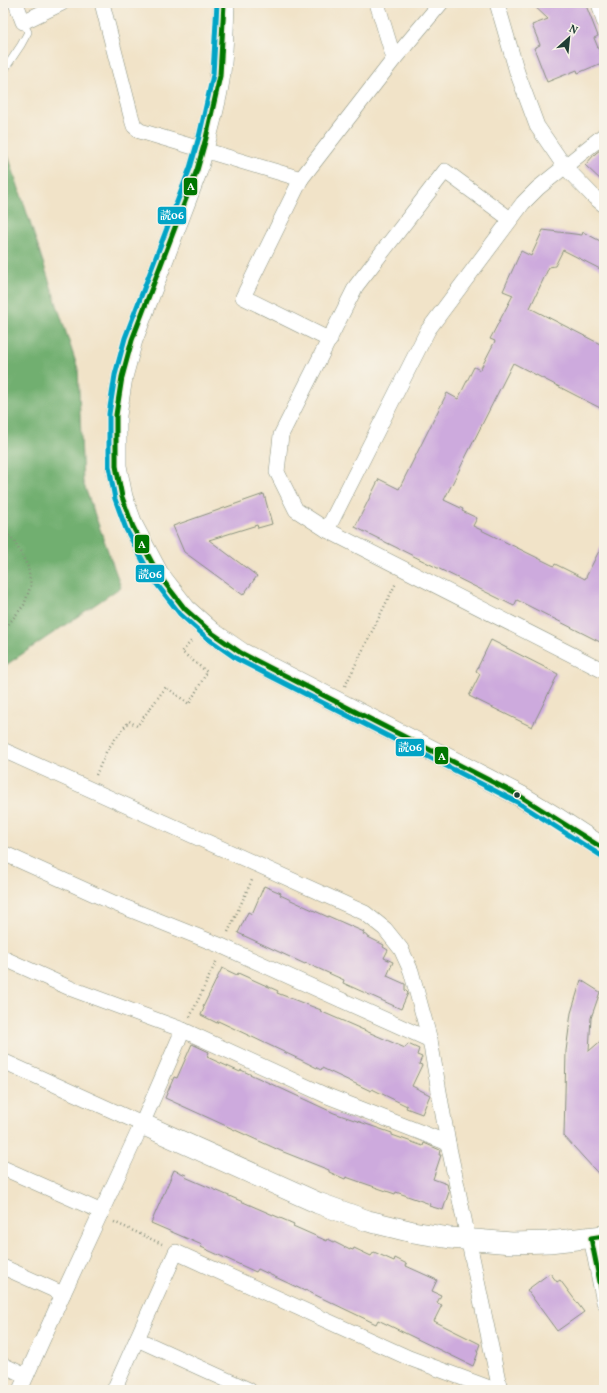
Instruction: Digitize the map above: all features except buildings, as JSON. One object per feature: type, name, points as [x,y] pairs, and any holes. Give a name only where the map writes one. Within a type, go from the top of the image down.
[{"type":"street","points":[[16,3],[23,22],[62,3]]},
{"type":"street","points":[[102,3],[134,126],[140,131],[301,179]]},
{"type":"street","points":[[224,3],[223,46],[218,85],[203,150],[197,170],[132,340],[122,377],[116,415],[116,466],[122,497],[133,527],[158,574],[185,609],[212,633],[241,653],[520,796],[604,848]]},
{"type":"street","points":[[377,3],[394,59]]},
{"type":"street","points":[[330,340],[243,297],[301,179],[394,59],[441,3]]},
{"type":"street","points":[[497,3],[517,72],[537,126],[565,167],[594,197],[604,205]]},
{"type":"street","points":[[599,3],[604,21]]},
{"type":"street","points":[[327,530],[428,330],[523,202],[538,188],[604,135]]},
{"type":"street","points":[[510,220],[445,171],[356,286],[281,435],[277,472],[296,510],[327,530],[604,671]]},
{"type":"street","points":[[3,750],[92,789],[365,914],[385,929],[401,950],[411,971],[430,1040],[448,1143],[500,1390]]},
{"type":"street","points":[[3,853],[114,903],[231,951],[430,1040]]},
{"type":"street","points":[[3,958],[72,988],[183,1030],[325,1095],[448,1143]]},
{"type":"street","points":[[20,1390],[142,1124],[183,1030]]},
{"type":"street","points":[[3,1062],[318,1203],[368,1221],[413,1232],[469,1240],[512,1243],[549,1242],[598,1237],[604,1302]]},
{"type":"street","points":[[3,1168],[102,1212]]},
{"type":"street","points":[[114,1390],[176,1252],[409,1358],[495,1390]]},
{"type":"street","points":[[3,1267],[63,1294]]},
{"type":"street","points":[[137,1339],[249,1390]]},
{"type":"street","points":[[3,1365],[26,1376]]},
{"type":"lane","points":[[3,72],[28,32],[23,22]]},
{"type":"path","points":[[3,530],[15,542],[28,567],[31,585],[24,605],[3,631]]},
{"type":"path","points":[[345,686],[403,569]]},
{"type":"path","points":[[92,789],[107,750],[129,721],[137,726],[166,687],[189,704],[207,672],[182,652],[192,639]]},
{"type":"path","points":[[227,936],[246,895]]},
{"type":"path","points":[[183,1030],[212,971]]},
{"type":"path","points":[[102,1212],[110,1220],[166,1245],[176,1252]]},
{"type":"green space","points":[[3,140],[78,369],[83,482],[121,587],[3,667]]},
{"type":"transit line","name":"読06","points":[[217,3],[213,75],[199,137],[190,168],[125,338],[115,375],[109,414],[109,466],[115,499],[126,529],[152,578],[180,614],[207,638],[237,659],[517,802],[600,855]]},
{"type":"transit line","name":"A","points":[[224,3],[220,76],[206,138],[197,170],[132,340],[122,377],[116,415],[116,466],[122,497],[133,527],[158,574],[185,609],[212,633],[241,653],[520,796],[604,849]]},
{"type":"transit line","name":"A","points":[[604,1236],[591,1238],[604,1302]]}]
